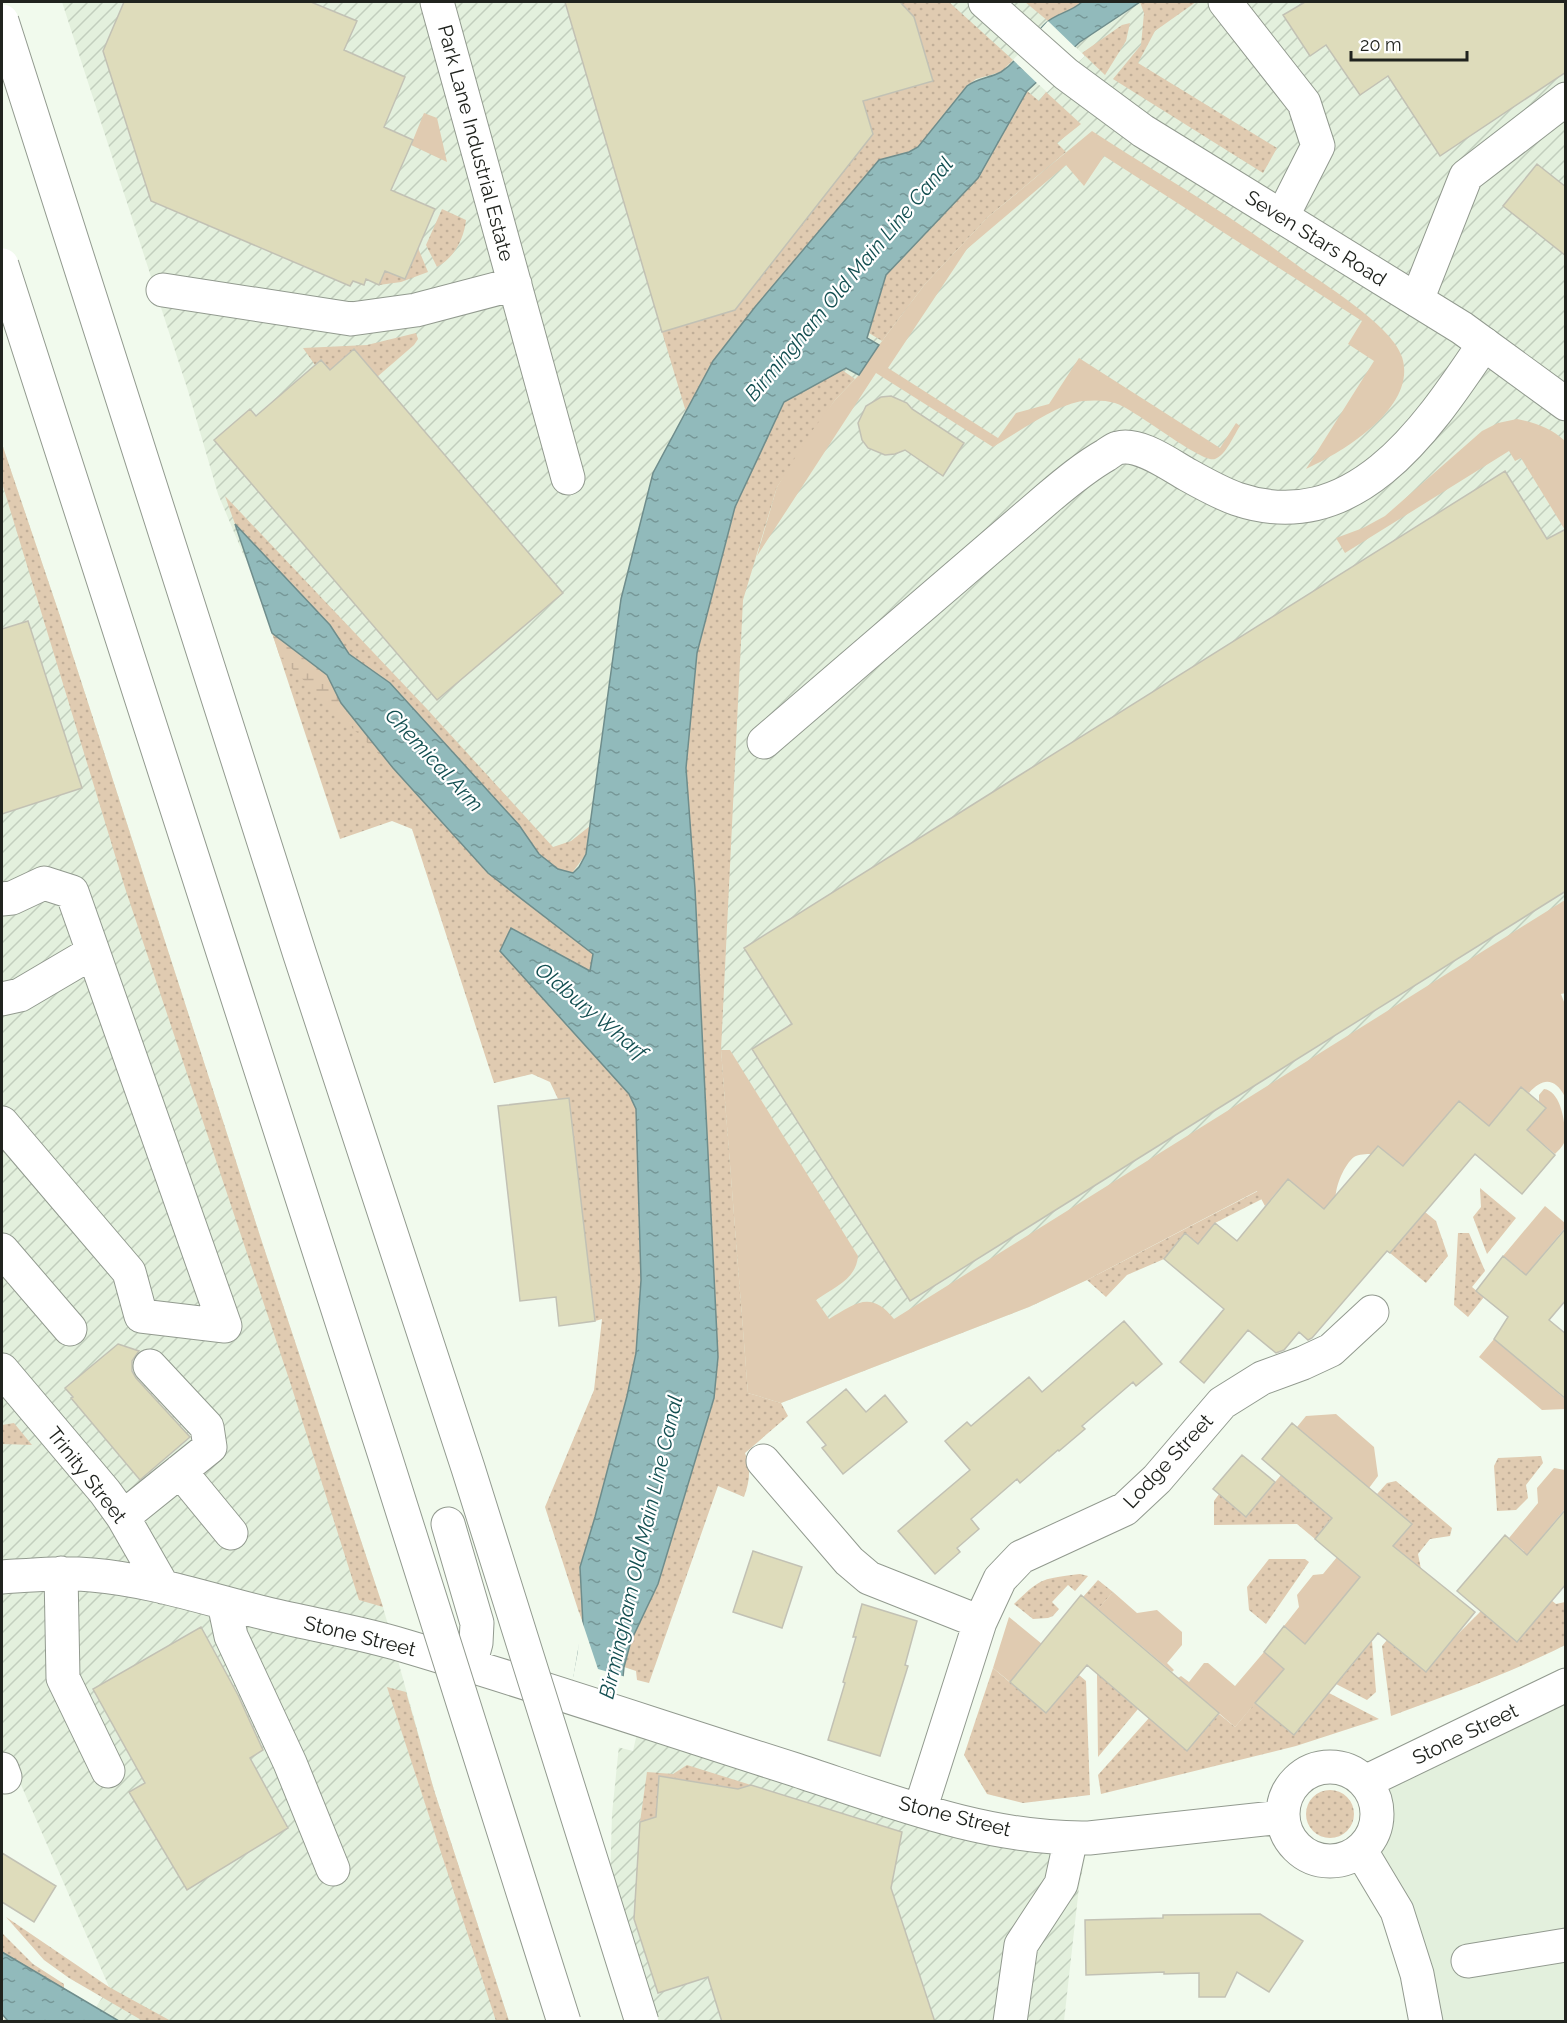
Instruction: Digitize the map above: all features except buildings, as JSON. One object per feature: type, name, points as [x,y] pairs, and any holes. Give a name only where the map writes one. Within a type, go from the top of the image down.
[{"type":"main road","name":"Park Lane Industrial Estate","points":[[437,2],[568,478]]},
{"type":"main road","name":"Seven Stars Road","points":[[985,2],[1066,74],[1143,131],[1417,300],[1484,344],[1566,404]]},
{"type":"main road","points":[[1225,2],[1304,103],[1318,146],[1282,217]]},
{"type":"main road","points":[[2,21],[300,955],[471,1479],[642,2022]]},
{"type":"main road","points":[[1417,300],[1466,176],[1566,99]]},
{"type":"main road","points":[[2,265],[386,1459],[564,2022]]},
{"type":"main road","name":"Park Lane Industrial Estate","points":[[163,290],[351,319],[416,310],[515,284]]},
{"type":"main road","points":[[764,742],[1048,498],[1086,467],[1118,447],[1143,450],[1212,489],[1237,499],[1271,506],[1310,505],[1359,487],[1410,444],[1440,409],[1484,344]]},
{"type":"main road","points":[[2,899],[12,898],[44,883],[72,892],[225,1326],[141,1317],[129,1272],[2,1123]]},
{"type":"main road","points":[[2,999],[20,995],[93,952]]},
{"type":"main road","points":[[2,1250],[70,1329]]},
{"type":"main road","name":"Lodge Street","points":[[920,1810],[980,1622],[1000,1579],[1021,1557],[1125,1509],[1157,1479],[1222,1403],[1262,1378],[1331,1350],[1372,1312]]},
{"type":"main road","points":[[123,1517],[210,1447],[207,1427],[173,1403],[150,1366]]},
{"type":"main road","name":"Trinity Street","points":[[2,1370],[105,1492],[123,1517],[163,1587]]},
{"type":"main road","points":[[763,1461],[849,1561],[869,1578],[980,1622]]},
{"type":"main road","points":[[180,1471],[231,1533]]},
{"type":"main road","points":[[447,1524],[477,1623],[476,1643],[471,1665]]},
{"type":"main road","points":[[62,1573],[63,1678],[108,1771]]},
{"type":"main road","name":"Stone Street","points":[[2,1577],[62,1573],[95,1575],[163,1587],[392,1642],[471,1665],[920,1810],[1001,1831],[1089,1838],[1282,1817]]},
{"type":"main road","points":[[224,1603],[231,1636],[290,1764],[333,1869]]},
{"type":"main road","name":"Stone Street","points":[[1365,1782],[1565,1687]]},
{"type":"main road","points":[[1323,1767],[1345,1769],[1365,1782],[1376,1804],[1375,1830],[1361,1851],[1337,1862],[1311,1858],[1291,1842],[1282,1817],[1286,1794],[1301,1777],[1323,1767]]},
{"type":"main road","points":[[1010,2022],[1022,1945],[1061,1884],[1071,1838]]},
{"type":"main road","points":[[1361,1851],[1397,1911],[1417,1974],[1426,2022]]},
{"type":"main road","points":[[1468,1961],[1566,1946]]},
{"type":"shaded area","points":[[62,2],[1565,2],[1565,970],[1087,1280],[1029,1307],[781,1403],[748,1393],[677,1401],[676,1197],[521,854],[244,556],[218,494],[189,394]],"holes":[[[1048,21],[1085,56],[1047,92],[1013,61]]]},
{"type":"shaded area","points":[[2,444],[383,1607],[434,1790],[509,2021],[87,2021],[109,1987],[15,1771],[2,1780]]},
{"type":"shaded area","points":[[1565,1685],[1565,2021],[1426,2021],[1361,1851],[1375,1830],[1376,1804],[1365,1782]]},
{"type":"shaded area","points":[[640,1720],[1089,1838],[1079,1887],[1064,2021],[588,2021],[597,1742],[633,1751]]},
{"type":"shaded area","points":[[2,1965],[87,2021],[2,2021]]},
{"type":"green space","points":[[900,2],[949,2],[1013,60],[1001,72],[976,79],[967,86],[918,147],[909,152],[879,160],[755,307],[713,361],[686,412],[662,332],[735,310],[872,134],[863,101],[933,81],[914,17]]},
{"type":"green space","points":[[1025,2],[1082,2],[1063,15],[1048,21]]},
{"type":"green space","points":[[1140,2],[1196,2],[1155,31],[1138,63],[1277,148],[1263,173],[1113,79],[1141,45],[1144,13]]},
{"type":"green space","points":[[1130,23],[1126,41],[1105,75],[1082,53],[1122,25]]},
{"type":"green space","points":[[1027,91],[1039,101],[1046,92],[1081,124],[1057,143],[1066,152],[988,217],[925,284],[882,341],[869,333],[886,275],[978,178]]},
{"type":"green space","points":[[424,113],[437,118],[447,162],[411,145]]},
{"type":"green space","points":[[1092,131],[1239,224],[1373,320],[1396,345],[1402,357],[1404,375],[1399,393],[1388,410],[1357,439],[1306,469],[1374,361],[1348,344],[1362,321],[1104,156],[1084,186],[1066,165],[967,249],[888,368],[998,438],[1016,413],[1049,404],[1079,358],[1220,448],[1236,423],[1240,426],[1223,453],[1215,459],[1208,458],[1183,445],[1125,407],[1099,400],[1083,401],[1061,407],[993,447],[876,373],[757,556],[777,487],[809,435],[835,400],[859,375],[925,284],[988,217]]},
{"type":"green space","points":[[442,209],[466,220],[457,247],[448,259],[437,267],[426,245]]},
{"type":"green space","points":[[418,248],[428,272],[401,282],[379,285],[385,271],[405,279]]},
{"type":"green space","points":[[416,333],[418,339],[414,345],[377,377],[354,350],[330,370],[321,360],[315,365],[303,348],[367,345]]},
{"type":"green space","points":[[842,370],[855,379],[835,400],[777,487],[743,600],[721,1050],[748,1393],[781,1403],[788,1416],[745,1453],[749,1475],[744,1497],[718,1486],[649,1683],[637,1680],[636,1671],[624,1667],[631,1641],[658,1584],[714,1398],[718,1357],[695,889],[686,768],[697,653],[735,507],[784,402]]},
{"type":"green space","points":[[1517,419],[1543,427],[1565,441],[1565,530],[1521,458],[1515,461],[1509,451],[1345,553],[1336,538],[1363,528],[1385,516],[1482,431],[1498,423]]},
{"type":"green space","points":[[2,444],[383,1607],[359,1600],[290,1382],[125,888],[2,483]]},
{"type":"green space","points":[[225,496],[427,709],[553,847],[571,841],[590,826],[586,854],[572,873],[558,869],[539,854],[519,825],[390,683],[349,654],[330,625],[235,524]]},
{"type":"green space","points":[[272,633],[488,873],[593,954],[590,971],[512,928],[629,1094],[636,1109],[641,1280],[636,1353],[627,1396],[580,1567],[583,1625],[545,1507],[594,1390],[602,1319],[595,1321],[580,1194],[558,1099],[550,1082],[532,1074],[494,1083],[412,829],[392,821],[340,839]]},
{"type":"green space","points":[[272,633],[327,675],[341,703],[393,768],[280,657]]},
{"type":"green space","points":[[1565,900],[1566,993],[1561,994],[1566,1007],[1565,1097],[1553,1083],[1543,1082],[1529,1093],[1521,1087],[1506,1105],[1497,1133],[1459,1101],[1396,1174],[1397,1161],[1378,1146],[1372,1154],[1354,1157],[1346,1166],[1340,1179],[1335,1199],[1338,1211],[1348,1230],[1287,1180],[1265,1206],[1257,1191],[1087,1280],[1029,1307],[781,1403],[748,1393],[721,1050],[730,1050],[858,1256],[849,1277],[816,1300],[829,1319],[855,1304],[870,1302],[886,1310],[894,1319]]},
{"type":"green space","points":[[1544,1089],[1555,1096],[1564,1120],[1564,1143],[1555,1154],[1520,1124],[1531,1126],[1546,1108],[1539,1102],[1539,1095]]},
{"type":"green space","points":[[1480,1188],[1516,1218],[1487,1254],[1473,1217],[1481,1207]]},
{"type":"green space","points":[[1258,1191],[1262,1199],[1215,1223],[1198,1244],[1185,1233],[1164,1259],[1127,1275],[1106,1297],[1087,1280]]},
{"type":"green space","points":[[1545,1206],[1565,1223],[1565,1228],[1520,1282],[1522,1271],[1503,1256]]},
{"type":"green space","points":[[1425,1212],[1436,1221],[1448,1256],[1426,1283],[1390,1253]]},
{"type":"green space","points":[[1458,1233],[1469,1233],[1485,1271],[1472,1287],[1484,1297],[1468,1317],[1454,1305]]},
{"type":"green space","points":[[1494,1339],[1565,1399],[1565,1409],[1542,1410],[1479,1357]]},
{"type":"green space","points":[[1336,1414],[1374,1447],[1378,1476],[1369,1488],[1297,1427],[1306,1416]]},
{"type":"green space","points":[[14,1423],[32,1445],[2,1444],[2,1425]]},
{"type":"green space","points":[[1541,1456],[1543,1463],[1526,1485],[1528,1498],[1516,1510],[1497,1511],[1494,1466],[1498,1458]]},
{"type":"green space","points":[[1554,1468],[1565,1470],[1565,1509],[1521,1562],[1518,1558],[1524,1551],[1509,1538],[1538,1503],[1537,1488]]},
{"type":"green space","points":[[1281,1475],[1340,1524],[1330,1520],[1315,1539],[1297,1524],[1214,1525],[1214,1501],[1219,1494],[1246,1517]]},
{"type":"green space","points":[[1396,1481],[1452,1528],[1450,1536],[1430,1539],[1418,1554],[1421,1569],[1382,1559],[1412,1524],[1377,1494],[1387,1483]]},
{"type":"green space","points":[[1352,1539],[1380,1558],[1360,1578],[1299,1651],[1303,1642],[1284,1626],[1299,1607],[1297,1595],[1313,1575],[1323,1574]]},
{"type":"green space","points":[[1269,1559],[1305,1559],[1309,1562],[1266,1624],[1249,1610],[1247,1587]]},
{"type":"green space","points":[[1080,1574],[1088,1576],[1075,1591],[1068,1585],[1052,1602],[1059,1609],[1053,1616],[1033,1619],[1014,1604],[1043,1581]]},
{"type":"green space","points":[[1098,1580],[1113,1592],[1067,1645],[1083,1597]]},
{"type":"green space","points":[[1113,1592],[1137,1613],[1157,1610],[1182,1632],[1182,1645],[1167,1663],[1174,1670],[1172,1672],[1098,1609]]},
{"type":"green space","points":[[1551,1600],[1556,1604],[1565,1602],[1565,1645],[1501,1674],[1391,1716],[1382,1646],[1387,1640],[1426,1672],[1456,1636],[1481,1611]]},
{"type":"green space","points":[[1009,1617],[1042,1644],[1010,1682],[993,1668]]},
{"type":"green space","points":[[1372,1641],[1376,1692],[1367,1700],[1336,1684]]},
{"type":"green space","points":[[1264,1652],[1282,1667],[1291,1661],[1235,1727],[1178,1678],[1181,1676],[1189,1682],[1204,1663],[1208,1663],[1235,1686]]},
{"type":"green space","points":[[993,1668],[1046,1713],[1079,1675],[1086,1681],[1090,1795],[1023,1803],[987,1794],[964,1755]]},
{"type":"green space","points":[[1097,1673],[1138,1709],[1098,1757]]},
{"type":"green space","points":[[387,1687],[406,1692],[434,1790],[509,2021],[496,2021]]},
{"type":"green space","points":[[1329,1693],[1379,1719],[1296,1746],[1101,1794],[1098,1775],[1149,1718],[1187,1751],[1219,1714],[1235,1727],[1255,1703],[1294,1735]]},
{"type":"green space","points":[[687,1765],[751,1785],[738,1789],[659,1776],[656,1817],[640,1822],[647,1772],[673,1774]]},
{"type":"green space","points":[[1325,1790],[1335,1790],[1347,1797],[1354,1809],[1354,1819],[1347,1831],[1335,1838],[1325,1838],[1310,1827],[1306,1819],[1306,1809],[1317,1794]]},
{"type":"green space","points":[[6,1917],[109,1987],[171,2021],[143,2021],[69,1978],[44,1960]]},
{"type":"green space","points":[[2,1933],[33,1964],[64,1984],[64,1990],[2,1952]]},
{"type":"water","points":[[1082,2],[1140,2],[1080,42],[1027,91],[978,178],[886,275],[867,338],[879,345],[859,375],[846,368],[784,402],[735,507],[697,653],[686,768],[695,889],[718,1357],[714,1398],[658,1584],[631,1641],[624,1667],[609,1814],[564,1736],[583,1625],[580,1567],[627,1396],[636,1353],[641,1280],[636,1109],[629,1094],[500,951],[511,928],[590,971],[593,954],[488,873],[393,768],[341,703],[327,675],[272,633],[235,524],[330,625],[349,654],[390,683],[519,825],[539,854],[558,869],[573,873],[586,854],[621,599],[653,473],[713,361],[755,307],[879,160],[909,152],[918,147],[967,86],[993,76],[1008,67],[1046,23]]},
{"type":"water","points":[[2,1952],[119,2021],[8,2021],[2,2014]]},
{"type":"pier","points":[[1048,21],[1077,49],[1039,85],[1013,60]]},
{"type":"pier","points":[[579,1612],[598,1669],[626,1677],[612,1814],[608,1952],[630,2022],[537,2022],[531,1999],[545,1755],[562,1735],[578,1651]]},
{"type":"water label","name":"Birmingham Old Main Line Canal","points":[[849,279]]},
{"type":"water label","name":"Chemical Arm","points":[[434,760]]},
{"type":"water label","name":"Oldbury Wharf","points":[[591,1011]]},
{"type":"water label","name":"Birmingham Old Main Line Canal","points":[[641,1547]]}]
